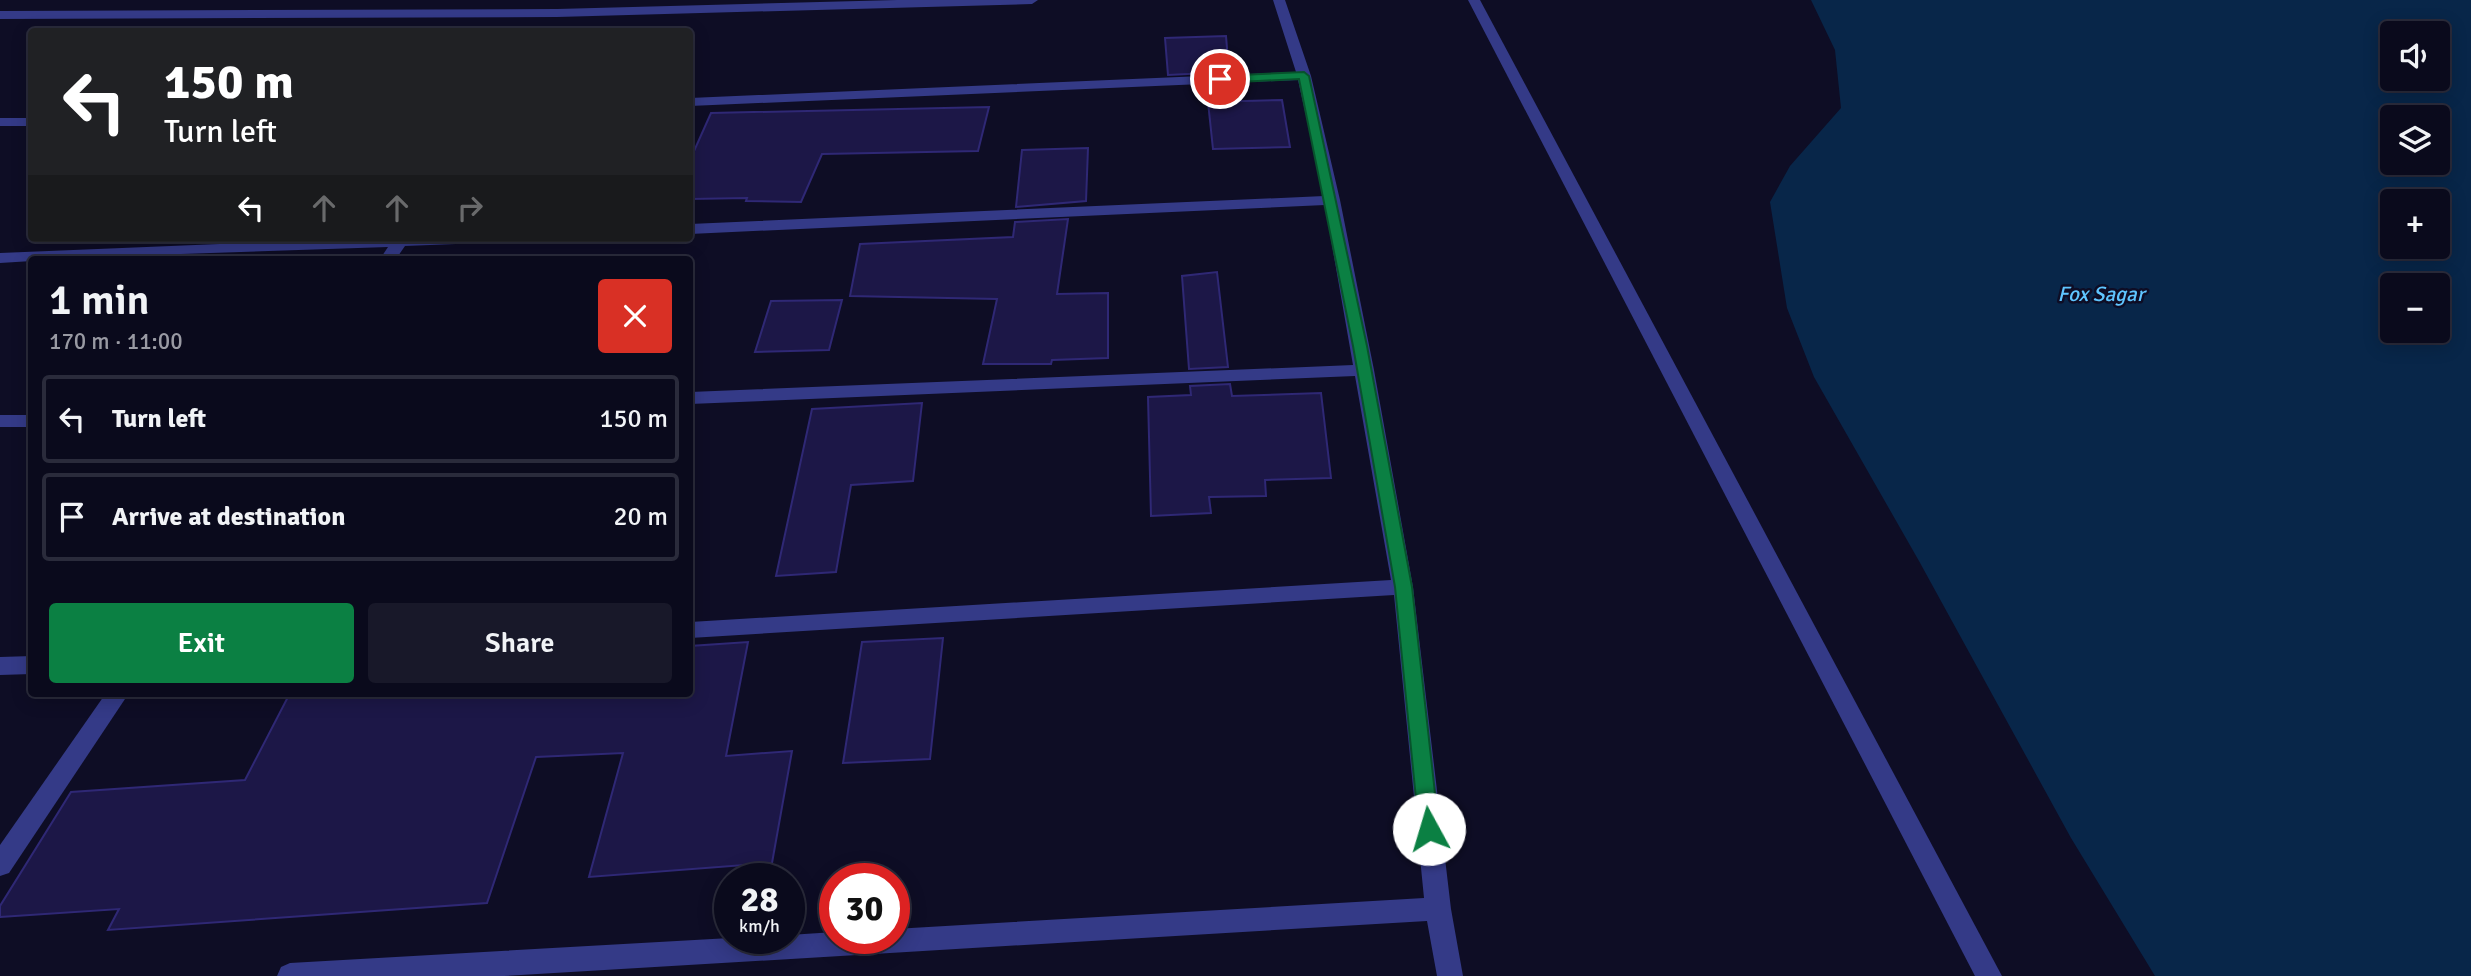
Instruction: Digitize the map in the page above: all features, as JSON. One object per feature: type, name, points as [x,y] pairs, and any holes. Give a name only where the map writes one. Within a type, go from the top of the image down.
[{"type":"street","points":[[547,28],[566,0]]},
{"type":"street","points":[[0,15],[557,13],[1032,0]]},
{"type":"street","points":[[1279,0],[1304,76],[1332,200],[1365,370],[1403,587],[1438,909],[1450,976]]},
{"type":"street","points":[[1474,0],[1989,976]]},
{"type":"street","points":[[693,102],[1304,76]]},
{"type":"street","points":[[0,121],[28,122]]},
{"type":"street","points":[[693,229],[1332,200]]},
{"type":"street","points":[[44,256],[356,242]]},
{"type":"street","points":[[0,258],[28,257]]},
{"type":"street","points":[[693,398],[1365,370]]},
{"type":"street","points":[[0,421],[28,421]]},
{"type":"street","points":[[693,630],[1403,587]]},
{"type":"street","points":[[0,666],[28,666]]},
{"type":"street","points":[[0,865],[115,697]]},
{"type":"street","points":[[290,976],[1438,909]]},
{"type":"water","name":"Fox Sagar","points":[[1811,0],[2471,0],[2471,976],[2155,976],[2071,838],[1919,561],[1814,377],[1787,308],[1770,202],[1790,166],[1841,108],[1835,50]]},
{"type":"building","points":[[1226,36],[1229,72],[1168,75],[1165,38]]},
{"type":"building","points":[[1282,100],[1290,147],[1213,149],[1208,102]]},
{"type":"building","points":[[989,107],[978,151],[822,154],[801,202],[746,201],[747,198],[693,199],[693,153],[711,113]]},
{"type":"building","points":[[1088,148],[1086,201],[1016,207],[1022,150]]},
{"type":"building","points":[[1068,219],[1057,294],[1108,293],[1108,358],[1052,360],[1051,364],[983,364],[997,299],[850,296],[860,244],[1013,237],[1015,222]]},
{"type":"building","points":[[1217,272],[1228,367],[1189,369],[1182,276]]},
{"type":"building","points":[[842,300],[829,350],[755,352],[771,301]]},
{"type":"building","points":[[1230,384],[1232,396],[1321,393],[1331,478],[1265,480],[1266,496],[1209,497],[1211,513],[1151,516],[1148,397],[1191,395],[1190,386]]},
{"type":"building","points":[[922,403],[913,481],[851,485],[836,572],[776,576],[812,409]]},
{"type":"building","points":[[943,638],[930,759],[843,763],[862,642]]},
{"type":"building","points":[[748,642],[726,756],[792,751],[772,863],[714,863],[714,867],[589,877],[623,753],[536,757],[487,903],[108,930],[119,909],[0,917],[0,906],[71,792],[245,780],[288,697],[693,697],[693,646]]},
{"type":"route","points":[[1220,79],[1304,76],[1332,200],[1403,587],[1429,829]]}]
